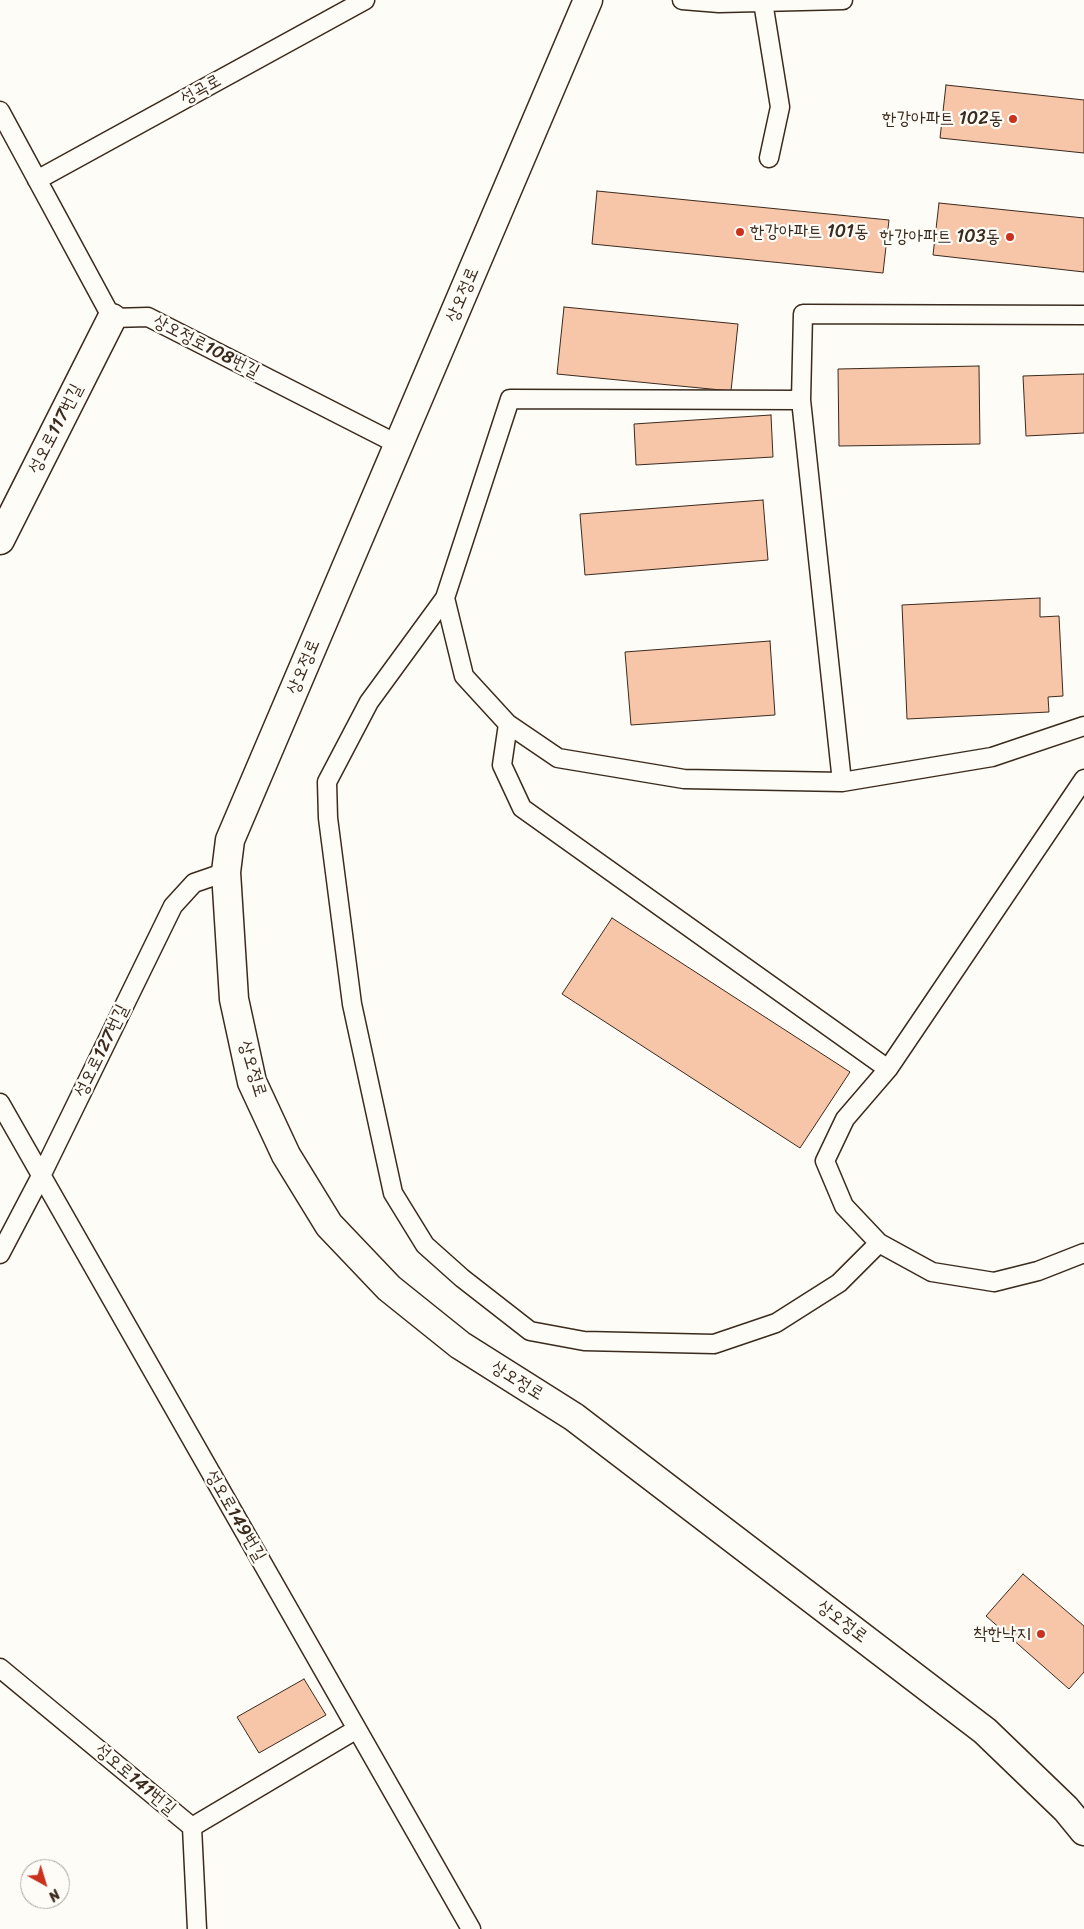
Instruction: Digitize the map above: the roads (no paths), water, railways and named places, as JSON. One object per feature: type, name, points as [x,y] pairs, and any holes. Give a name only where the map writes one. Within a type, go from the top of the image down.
[{"type":"street","name":"상오정로","points":[[588,0],[230,840],[226,872],[234,999],[252,1082],[286,1155],[329,1225],[389,1288],[460,1345],[574,1417],[985,1731],[1066,1809],[1084,1831]]},
{"type":"street","name":"성오로117번길","points":[[0,540],[112,318]]},
{"type":"lane","name":"성곡로","points":[[37,180],[365,0]]},
{"type":"lane","points":[[682,0],[719,3],[843,0]]},
{"type":"lane","points":[[763,2],[780,107],[769,158]]},
{"type":"lane","points":[[0,111],[112,318]]},
{"type":"lane","points":[[842,782],[801,400],[803,314],[1084,315]]},
{"type":"lane","name":"상오정로108번길","points":[[112,318],[148,317],[399,445]]},
{"type":"lane","points":[[801,400],[510,399],[446,598],[369,702],[327,782],[328,818],[352,1004],[393,1192],[425,1245],[462,1278],[530,1331],[584,1341],[714,1344],[776,1323],[839,1283],[879,1243]]},
{"type":"lane","points":[[446,598],[464,676],[508,724],[558,758],[684,779],[842,782],[992,757],[1084,726]]},
{"type":"lane","points":[[508,724],[502,765],[522,808],[888,1069]]},
{"type":"lane","points":[[1084,779],[888,1069],[844,1119],[825,1161],[844,1206],[879,1243],[932,1272],[994,1282],[1038,1271],[1084,1253]]},
{"type":"lane","name":"성오로127번길","points":[[0,1254],[41,1176],[173,906],[194,883],[226,872]]},
{"type":"lane","name":"성오로149번길","points":[[0,1103],[471,1929]]},
{"type":"lane","name":"성오로141번길","points":[[0,1668],[192,1827],[197,1929]]},
{"type":"lane","points":[[192,1827],[357,1730]]},
{"type":"place","name":"한강아파트 102동","points":[[1013,119]]},
{"type":"place","name":"한강아파트 101동","points":[[740,232]]},
{"type":"place","name":"한강아파트 103동","points":[[1010,237]]},
{"type":"place","name":"착한낙지","points":[[1041,1634]]}]
